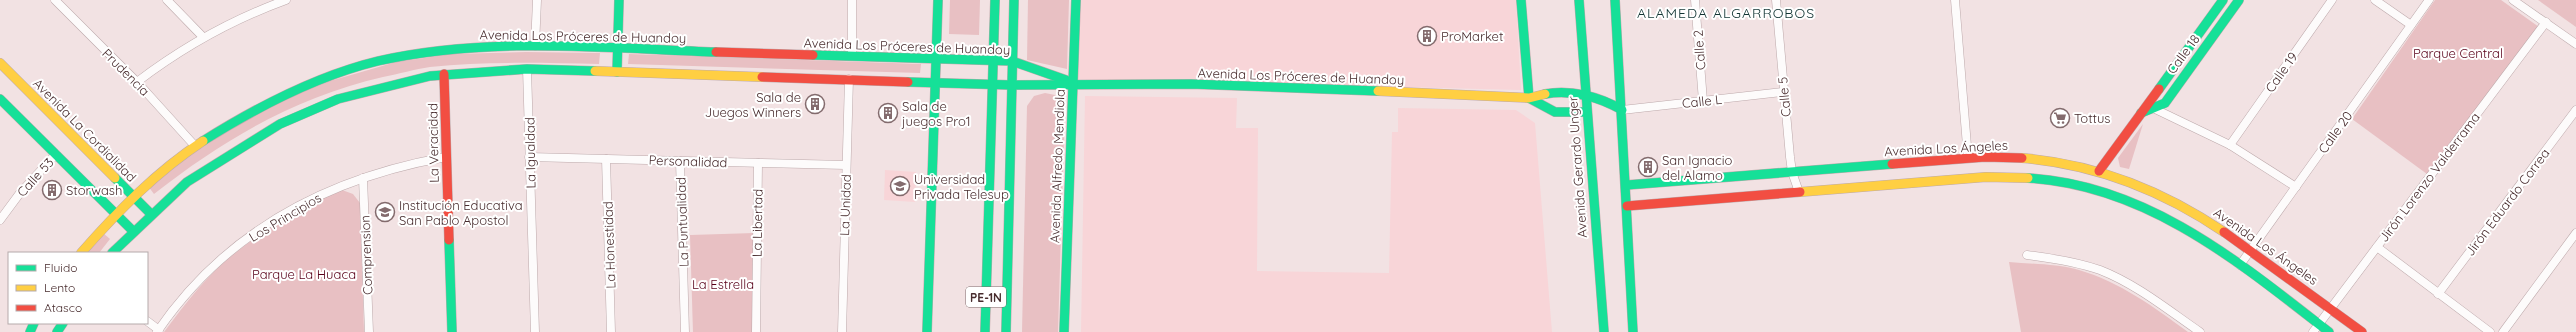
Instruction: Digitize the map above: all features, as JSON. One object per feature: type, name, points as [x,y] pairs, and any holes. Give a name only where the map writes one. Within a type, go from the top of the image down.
[{"type":"main road","points":[[617,72],[619,0]]},
{"type":"main road","points":[[927,332],[938,0]]},
{"type":"main road","name":"PE-1N","points":[[985,332],[995,0]]},
{"type":"main road","name":"PE-1N","points":[[1006,332],[1014,0]]},
{"type":"main road","name":"Avenida Alfredo Mendiola","points":[[1064,332],[1076,0]]},
{"type":"main road","points":[[1521,0],[1529,98]]},
{"type":"main road","name":"Avenida Gerardo Unger","points":[[1579,0],[1581,94],[1586,112],[1604,332]]},
{"type":"main road","points":[[1615,0],[1627,185],[1634,332]]},
{"type":"main road","name":"Calle 18","points":[[2099,171],[2222,0]]},
{"type":"main road","name":"Calle 18","points":[[2141,113],[2155,109],[2164,103],[2239,0]]},
{"type":"main road","name":"Avenida Los Próceres de Huandoy","points":[[82,252],[115,214],[134,196],[177,158],[223,127],[276,99],[330,77],[385,60],[426,52],[472,48],[535,46],[1012,61],[1072,83]]},
{"type":"main road","name":"Avenida La Cordialidad","points":[[0,63],[151,214]]},
{"type":"main road","name":"Avenida Los Próceres de Huandoy","points":[[113,252],[151,214],[187,182],[280,124],[338,99],[370,90],[444,74],[527,69],[1011,85],[1072,83],[1492,95],[1529,98],[1552,93],[1581,94],[1605,100],[1622,110]]},
{"type":"main road","name":"La Veracidad","points":[[444,74],[452,332]]},
{"type":"main road","name":"Avenida Los Próceres de Huandoy","points":[[1529,98],[1554,112],[1586,112]]},
{"type":"main road","points":[[0,99],[133,232]]},
{"type":"main road","points":[[1985,157],[1986,177]]},
{"type":"main road","name":"Avenida Los Ángeles","points":[[1628,206],[1698,190],[1792,172],[1985,157],[2043,160],[2099,171],[2167,196],[2250,251],[2331,308],[2362,332]]},
{"type":"main road","name":"Avenida Los Ángeles","points":[[1627,185],[1698,190],[1799,192],[1986,177],[2020,177],[2071,183],[2125,198],[2173,219],[2211,242],[2240,264],[2316,328],[2329,332]]},
{"type":"main road","points":[[56,332],[62,324]]},
{"type":"street","name":"Prudencia","points":[[55,0],[137,82],[195,146]]},
{"type":"street","points":[[167,0],[203,37]]},
{"type":"street","points":[[137,82],[203,37],[251,13],[286,0]]},
{"type":"street","points":[[535,46],[537,0]]},
{"type":"street","points":[[852,0],[852,56]]},
{"type":"street","name":"Calle 2","points":[[1695,0],[1703,100]]},
{"type":"street","name":"Calle 5","points":[[1776,0],[1783,92],[1792,172],[1799,192]]},
{"type":"street","points":[[1955,0],[1968,158]]},
{"type":"street","name":"Calle 19","points":[[2230,144],[2332,0]]},
{"type":"street","points":[[2375,0],[2411,25]]},
{"type":"street","name":"Calle 20","points":[[2240,264],[2429,0]]},
{"type":"street","points":[[2513,0],[2576,44]]},
{"type":"street","name":"Jirón Lorenzo Valderrama","points":[[2316,328],[2546,22]]},
{"type":"street","name":"La Igualdad","points":[[527,69],[535,332]]},
{"type":"street","name":"La Unidad","points":[[842,332],[849,79]]},
{"type":"street","name":"Calle L","points":[[1622,110],[1783,92]]},
{"type":"street","points":[[2155,109],[2230,144],[2296,187]]},
{"type":"street","name":"Jirón Eduardo Correa","points":[[2438,294],[2576,110]]},
{"type":"street","name":"Calle 53","points":[[0,220],[20,193],[56,154]]},
{"type":"street","name":"Los Principios","points":[[158,331],[183,298],[210,270],[250,237],[309,199],[400,165],[446,157]]},
{"type":"street","name":"Personalidad","points":[[529,157],[846,165]]},
{"type":"street","name":"La Honestidad","points":[[606,159],[611,332]]},
{"type":"street","name":"La Puntualidad","points":[[680,161],[685,332]]},
{"type":"street","name":"La Libertad","points":[[756,332],[758,163]]},
{"type":"street","name":"Comprension","points":[[363,178],[369,332]]},
{"type":"street","points":[[2503,332],[2576,233]]},
{"type":"street","points":[[2377,247],[2490,332]]},
{"type":"street","points":[[2027,255],[2079,264],[2101,270],[2146,294],[2200,332]]},
{"type":"street","points":[[148,322],[158,331]]},
{"type":"shaded area","points":[[1081,0],[1516,0],[1521,90],[1077,79]]},
{"type":"shaded area","points":[[1085,96],[1237,98],[1236,128],[1258,128],[1257,271],[1389,273],[1392,132],[1398,132],[1398,108],[1516,110],[1535,123],[1552,332],[1081,332]]},
{"type":"shaded area","name":"Universidad Privada Telesup","points":[[885,170],[916,172],[915,202],[884,200]]},
{"type":"green space","points":[[950,0],[980,0],[979,35],[949,34]]},
{"type":"green space","points":[[1028,0],[1069,0],[1067,69],[1027,60]]},
{"type":"green space","name":"Parque Central","points":[[2435,0],[2501,0],[2539,27],[2427,174],[2352,119]]},
{"type":"green space","points":[[2538,0],[2576,0],[2576,27]]},
{"type":"green space","points":[[526,52],[600,53],[599,64],[514,63],[451,65],[419,69],[351,86],[320,96],[262,122],[207,155],[154,194],[148,186],[178,163],[267,106],[330,81],[396,62],[452,54]]},
{"type":"green space","points":[[629,54],[921,64],[920,73],[628,64]]},
{"type":"green space","points":[[1045,93],[1055,95],[1065,105],[1058,332],[1022,332],[1027,106],[1034,96]]},
{"type":"green space","points":[[2143,124],[2129,169],[2120,167],[2118,158]]},
{"type":"green space","name":"Parque La Huaca","points":[[342,190],[353,194],[360,203],[364,332],[164,332],[188,300],[215,271],[235,253],[270,228],[332,191]]},
{"type":"green space","points":[[103,233],[110,239],[100,252],[86,252]]},
{"type":"green space","name":"La Estrella","points":[[754,233],[752,332],[693,332],[690,235]]},
{"type":"green space","points":[[2009,262],[2062,266],[2094,275],[2123,288],[2188,332],[2021,332]]},
{"type":"traffic: fast","points":[[617,72],[619,0]]},
{"type":"traffic: fast","points":[[927,332],[938,0]]},
{"type":"traffic: fast","points":[[985,332],[995,0]]},
{"type":"traffic: fast","points":[[1006,332],[1014,0]]},
{"type":"traffic: fast","points":[[1064,332],[1076,0]]},
{"type":"traffic: fast","points":[[1521,0],[1529,98]]},
{"type":"traffic: fast","points":[[1579,0],[1604,332]]},
{"type":"traffic: fast","points":[[1615,0],[1633,332]]},
{"type":"traffic: fast","points":[[2159,89],[2223,0]]},
{"type":"traffic: fast","points":[[2141,113],[2165,103],[2239,0]]},
{"type":"traffic: fast","points":[[203,141],[244,116],[288,94],[332,75],[378,61],[420,53],[462,48],[504,46],[589,46],[716,52]]},
{"type":"traffic: fast","points":[[813,55],[1012,61],[1066,80]]},
{"type":"traffic: fast","points":[[113,252],[187,182],[280,124],[338,99],[430,76],[527,69],[595,71]]},
{"type":"traffic: fast","points":[[908,82],[1011,85],[1191,84],[1378,91]]},
{"type":"traffic: fast","points":[[1545,94],[1575,93],[1585,95],[1604,101],[1622,110]]},
{"type":"traffic: fast","points":[[1529,98],[1555,112],[1586,112]]},
{"type":"traffic: fast","points":[[0,99],[133,231]]},
{"type":"traffic: fast","points":[[1627,185],[1892,164]]},
{"type":"traffic: fast","points":[[115,178],[151,214]]},
{"type":"traffic: fast","points":[[2028,178],[2071,184],[2113,195],[2152,211],[2189,231],[2226,254],[2329,332]]},
{"type":"traffic: fast","points":[[449,240],[452,332]]},
{"type":"traffic: fast","points":[[30,332],[34,324]]},
{"type":"traffic: fast","points":[[57,332],[62,324]]},
{"type":"traffic: slow","points":[[0,63],[115,178]]},
{"type":"traffic: slow","points":[[595,71],[762,77]]},
{"type":"traffic: slow","points":[[1378,91],[1529,98],[1545,94]]},
{"type":"traffic: slow","points":[[82,252],[138,193],[169,166],[203,141]]},
{"type":"traffic: slow","points":[[2022,158],[2076,166],[2103,173],[2128,182],[2177,204],[2224,232]]},
{"type":"traffic: slow","points":[[1800,192],[1986,177],[2028,178]]},
{"type":"traffic: jam","points":[[716,52],[813,55]]},
{"type":"traffic: jam","points":[[444,74],[449,240]]},
{"type":"traffic: jam","points":[[762,77],[908,82]]},
{"type":"traffic: jam","points":[[2099,171],[2159,89]]},
{"type":"traffic: jam","points":[[1892,164],[1985,157],[2022,158]]},
{"type":"traffic: jam","points":[[1627,206],[1800,192]]},
{"type":"traffic: jam","points":[[2224,232],[2362,332]]},
{"type":"place","name":"ProMarket","points":[[1427,36]]},
{"type":"place","name":"Sala de Juegos Winners","points":[[815,104]]},
{"type":"place","name":"Sala de juegos Pro1","points":[[888,113]]},
{"type":"place","name":"Tottus","points":[[2060,118]]},
{"type":"place","name":"San Ignacio del Alamo","points":[[1648,167]]},
{"type":"place","name":"Universidad Privada Telesup","points":[[900,186]]},
{"type":"place","name":"Storwash","points":[[52,190]]},
{"type":"place","name":"Institución Educativa San Pablo Apostol","points":[[385,212]]},
{"type":"district","name":"ALAMEDA ALGARROBOS","points":[[1726,13]]}]
